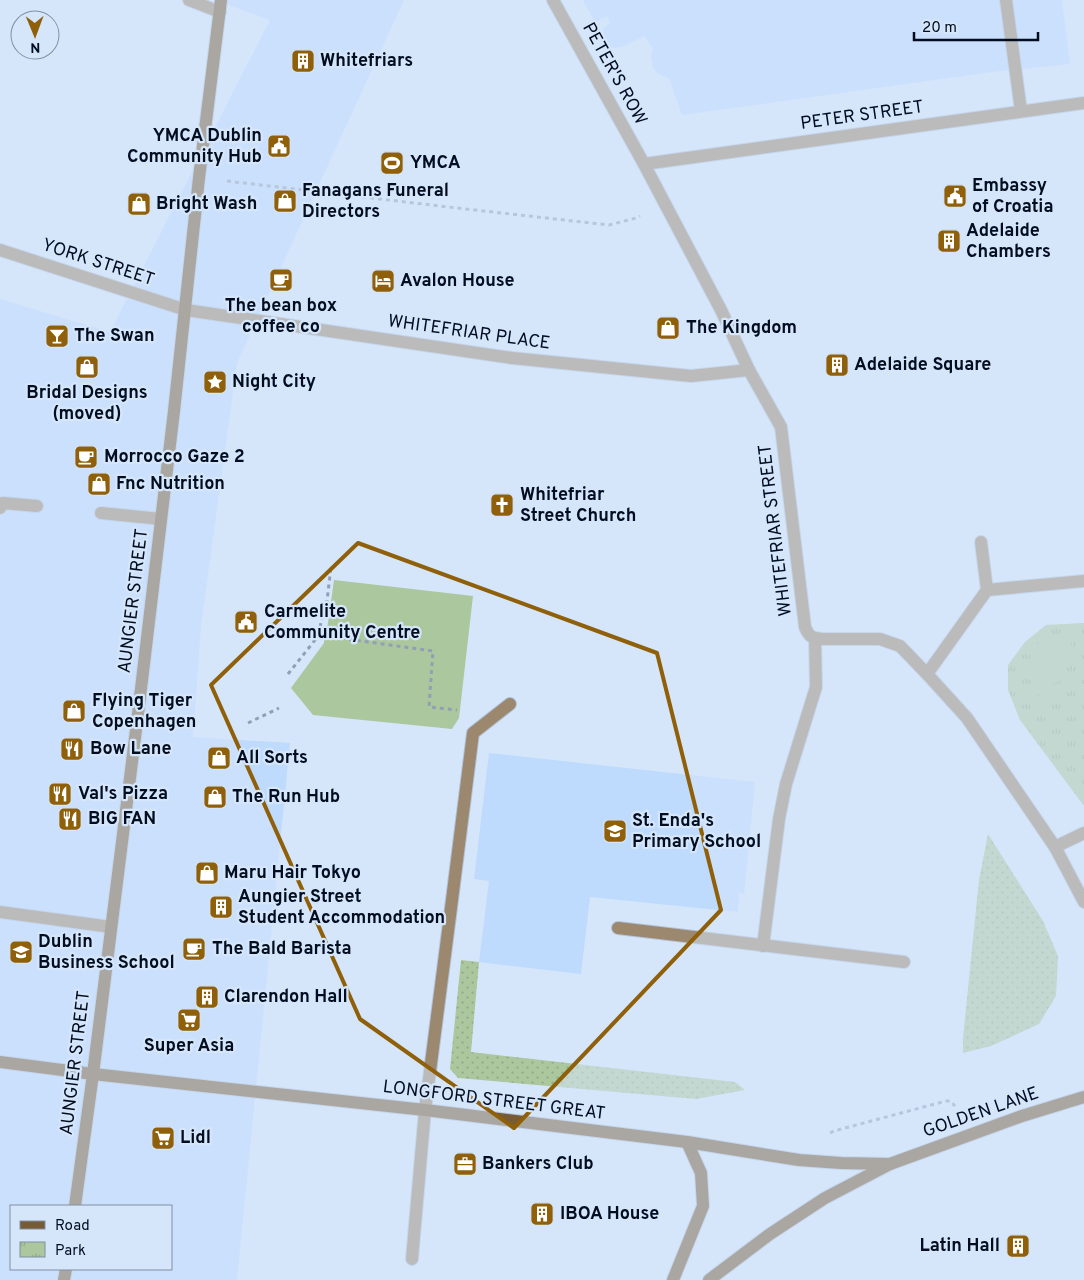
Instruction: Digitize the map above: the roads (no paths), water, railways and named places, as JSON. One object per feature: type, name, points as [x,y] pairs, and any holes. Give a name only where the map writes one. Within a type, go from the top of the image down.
[{"type":"street","points":[[189,0],[220,6]]},
{"type":"street","name":"PETER'S ROW","points":[[553,0],[644,164]]},
{"type":"street","points":[[1006,0],[1021,111]]},
{"type":"street","name":"AUNGIER STREET","points":[[75,1205],[137,724],[220,6]]},
{"type":"street","name":"PETER STREET","points":[[644,164],[1084,103]]},
{"type":"street","name":"WHITEFRIAR STREET","points":[[644,164],[721,310],[749,370],[781,427],[805,628],[808,634],[815,638]]},
{"type":"street","name":"YORK STREET","points":[[0,250],[186,310]]},
{"type":"street","name":"WHITEFRIAR PLACE","points":[[186,310],[512,358],[691,376],[749,370]]},
{"type":"street","points":[[0,508],[3,503],[37,506]]},
{"type":"street","points":[[101,513],[161,519]]},
{"type":"street","points":[[927,674],[987,590],[981,542]]},
{"type":"street","points":[[987,590],[1084,581]]},
{"type":"street","points":[[763,946],[786,784],[816,687],[815,638],[880,638],[900,646],[967,718],[1055,847],[1084,902]]},
{"type":"street","points":[[412,1259],[425,1110],[473,733],[510,704]]},
{"type":"street","points":[[1055,847],[1084,833]]},
{"type":"street","points":[[0,912],[111,927]]},
{"type":"street","points":[[618,928],[904,962]]},
{"type":"street","name":"LONGFORD STREET GREAT","points":[[0,1062],[687,1142],[800,1160],[890,1164]]},
{"type":"street","name":"GOLDEN LANE","points":[[890,1164],[1022,1116],[1084,1098]]},
{"type":"street","points":[[673,1280],[703,1206],[701,1173],[687,1142]]},
{"type":"street","points":[[709,1280],[770,1234],[825,1198],[890,1164]]},
{"type":"place","name":"Whitefriars","points":[[303,61]]},
{"type":"place","name":"YMCA Dublin Community Hub","points":[[279,146]]},
{"type":"place","name":"YMCA","points":[[392,163]]},
{"type":"place","name":"Embassy of Croatia","points":[[955,196]]},
{"type":"place","name":"Fanagans Funeral Directors","points":[[285,201]]},
{"type":"place","name":"Bright Wash","points":[[139,204]]},
{"type":"place","name":"Adelaide Chambers","points":[[949,241]]},
{"type":"place","name":"The bean box coffee co","points":[[281,280]]},
{"type":"place","name":"Avalon House","points":[[383,281]]},
{"type":"place","name":"The Kingdom","points":[[668,328]]},
{"type":"place","name":"The Swan","points":[[57,336]]},
{"type":"place","name":"Adelaide Square","points":[[837,365]]},
{"type":"place","name":"Bridal Designs (moved)","points":[[87,367]]},
{"type":"place","name":"Night City","points":[[215,382]]},
{"type":"place","name":"Morrocco Gaze 2","points":[[86,457]]},
{"type":"place","name":"Fnc Nutrition","points":[[99,484]]},
{"type":"place","name":"Whitefriar Street Church","points":[[502,505]]},
{"type":"place","name":"Carmelite Community Centre","points":[[246,622]]},
{"type":"place","name":"Flying Tiger Copenhagen","points":[[74,711]]},
{"type":"place","name":"Bow Lane","points":[[72,749]]},
{"type":"place","name":"All Sorts","points":[[219,758]]},
{"type":"place","name":"Val's Pizza","points":[[60,794]]},
{"type":"place","name":"The Run Hub","points":[[215,797]]},
{"type":"place","name":"BIG FAN","points":[[70,819]]},
{"type":"place","name":"St. Enda's Primary School","points":[[615,831]]},
{"type":"place","name":"Maru Hair Tokyo","points":[[207,873]]},
{"type":"place","name":"Aungier Street Student Accommodation","points":[[221,907]]},
{"type":"place","name":"The Bald Barista","points":[[194,949]]},
{"type":"place","name":"Dublin Business School","points":[[21,952]]},
{"type":"place","name":"Clarendon Hall","points":[[207,997]]},
{"type":"place","name":"Super Asia","points":[[189,1020]]},
{"type":"place","name":"Lidl","points":[[163,1138]]},
{"type":"place","name":"Bankers Club","points":[[465,1164]]},
{"type":"place","name":"IBOA House","points":[[542,1214]]},
{"type":"place","name":"Latin Hall","points":[[1018,1246]]}]
